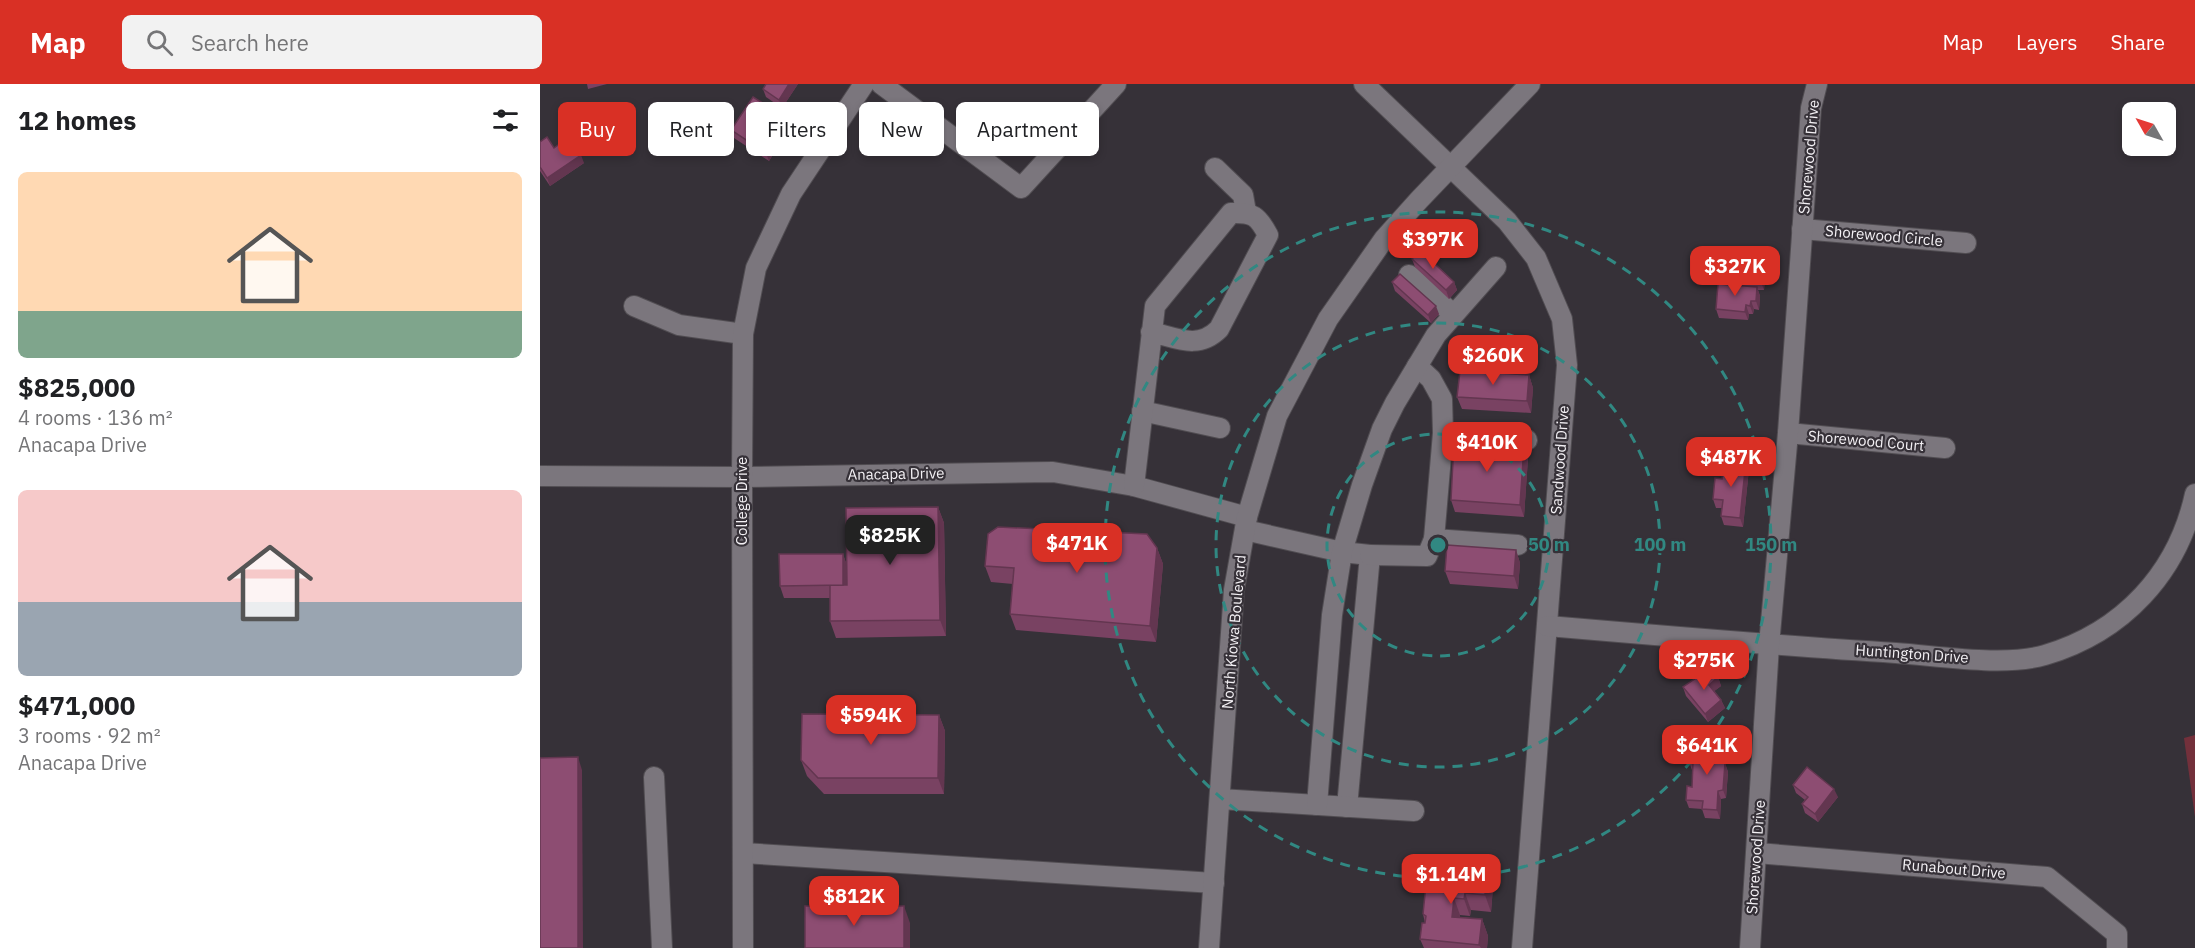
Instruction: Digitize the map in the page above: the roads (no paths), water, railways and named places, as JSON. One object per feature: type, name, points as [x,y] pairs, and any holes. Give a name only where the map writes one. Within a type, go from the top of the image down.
[{"type":"street","name":"College Drive","points":[[743,948],[743,334],[756,268],[791,194],[864,84]]},
{"type":"street","points":[[881,84],[1021,188],[1116,84]]},
{"type":"street","name":"Sandwood Drive","points":[[1364,84],[1449,168],[1507,221],[1536,258],[1562,319],[1567,365],[1522,948]]},
{"type":"street","name":"North Kiowa Boulevard","points":[[1209,948],[1234,590],[1246,523],[1277,416],[1328,319],[1384,239],[1530,84]]},
{"type":"street","name":"Shorewood Drive","points":[[1750,948],[1769,645],[1788,434],[1811,108],[1817,84]]},
{"type":"street","points":[[1215,168],[1243,195],[1246,212]]},
{"type":"street","points":[[1134,486],[1151,332],[1155,306],[1231,213],[1246,212],[1260,220],[1269,235],[1219,329],[1210,338],[1196,343],[1151,332]]},
{"type":"street","name":"Shorewood Circle","points":[[1802,229],[1966,243]]},
{"type":"street","points":[[1317,805],[1332,615],[1342,552],[1362,485],[1382,429],[1436,335],[1496,267]]},
{"type":"street","points":[[1409,275],[1453,314]]},
{"type":"street","points":[[634,306],[679,325],[743,334]]},
{"type":"street","points":[[1417,366],[1431,379],[1442,399],[1443,433],[1434,539],[1518,545]]},
{"type":"street","points":[[1142,411],[1220,428]]},
{"type":"street","points":[[1443,433],[1527,440]]},
{"type":"street","name":"Shorewood Court","points":[[1788,434],[1945,448]]},
{"type":"street","name":"Anacapa Drive","points":[[540,476],[742,477],[1053,472],[1134,486],[1342,552],[1427,556],[1434,539]]},
{"type":"street","name":"Huntington Drive","points":[[1547,626],[1769,645],[2018,662],[2068,648],[2122,617],[2148,592],[2174,552],[2185,529],[2195,494]]},
{"type":"street","points":[[1347,807],[1370,555]]},
{"type":"street","points":[[654,777],[662,948]]},
{"type":"street","points":[[1220,799],[1414,811]]},
{"type":"street","points":[[743,853],[1214,883]]},
{"type":"street","name":"Runabout Drive","points":[[1757,853],[2047,877],[2117,934],[2117,948]]}]
